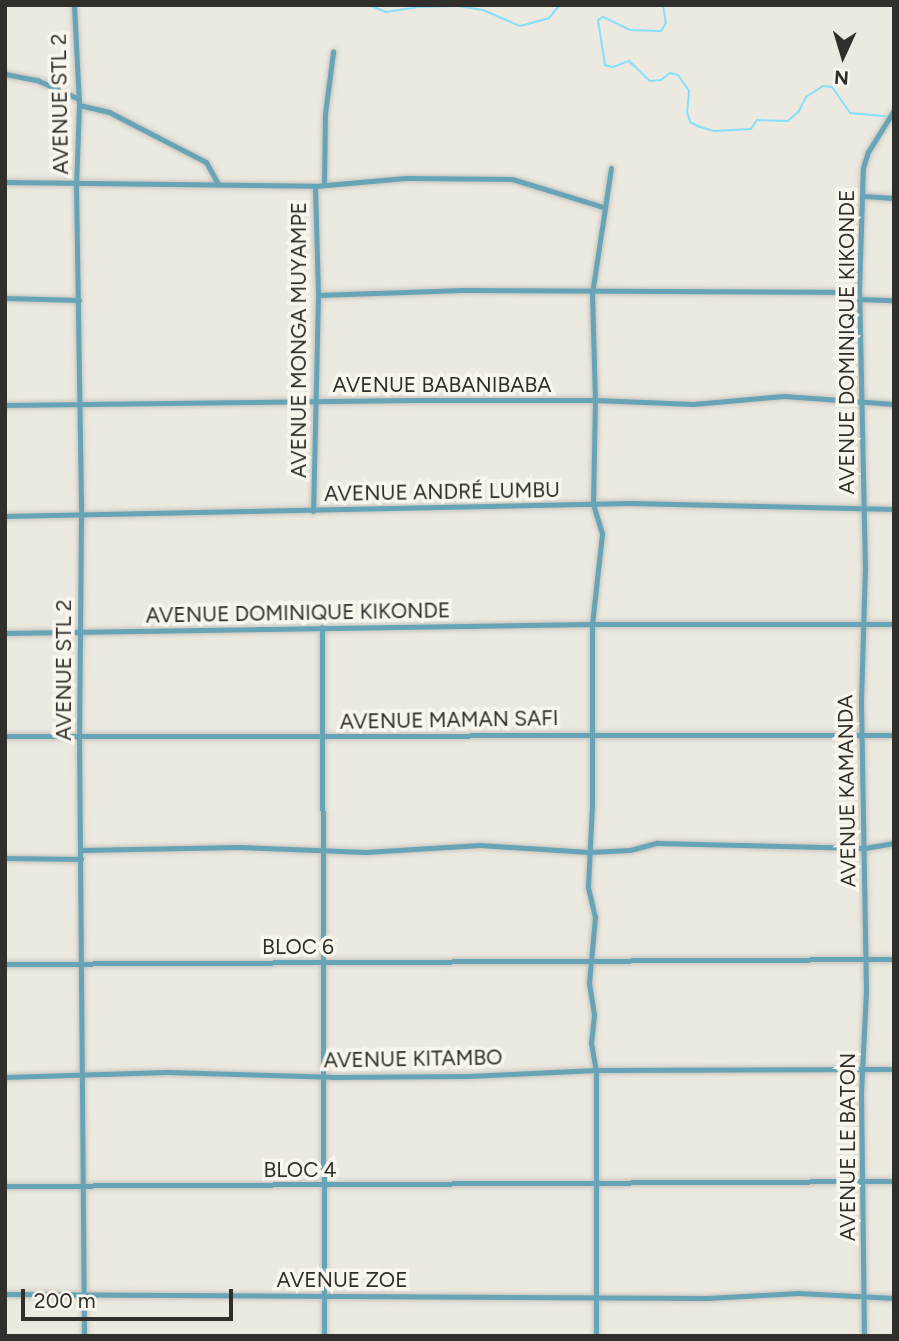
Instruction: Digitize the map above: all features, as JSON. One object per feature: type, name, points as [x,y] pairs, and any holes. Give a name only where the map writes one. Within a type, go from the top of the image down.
[{"type":"street","name":"AVENUE STL 2","points":[[74,5],[79,102],[76,185],[81,517],[79,736],[84,1336]]},
{"type":"street","points":[[324,184],[325,114],[333,52]]},
{"type":"street","points":[[5,74],[37,80],[79,102],[109,112],[206,162],[218,184]]},
{"type":"street","name":"AVENUE DOMINIQUE KIKONDE","points":[[863,624],[859,296],[863,168],[867,152],[894,110]]},
{"type":"street","points":[[596,1336],[596,1070],[591,1043],[594,1015],[589,983],[595,917],[588,887],[593,735],[592,624],[602,534],[593,504],[595,400],[592,293],[611,168]]},
{"type":"street","points":[[315,186],[406,178],[512,179],[603,207]]},
{"type":"street","name":"AVENUE MONGA MUYAMPE","points":[[5,182],[315,186],[318,295],[313,511]]},
{"type":"street","points":[[864,196],[894,198]]},
{"type":"street","points":[[318,295],[463,290],[592,293],[689,290],[859,296],[894,300]]},
{"type":"street","points":[[5,298],[79,300]]},
{"type":"street","name":"AVENUE BABANIBABA","points":[[5,405],[595,400],[693,404],[784,396],[894,404]]},
{"type":"street","name":"AVENUE ANDRÉ LUMBU","points":[[5,516],[81,517],[695,503],[894,509]]},
{"type":"street","name":"AVENUE DOMINIQUE KIKONDE","points":[[5,633],[592,624],[894,624]]},
{"type":"street","name":"AVENUE KAMANDA","points":[[863,624],[865,959]]},
{"type":"street","points":[[322,627],[324,1336]]},
{"type":"street","name":"AVENUE MAMAN SAFI","points":[[5,736],[322,738],[894,734]]},
{"type":"street","points":[[81,850],[239,847],[366,852],[480,845],[589,852],[630,850],[651,843],[671,842],[865,848],[894,843]]},
{"type":"street","points":[[5,858],[81,859]]},
{"type":"street","name":"AVENUE LE BATON","points":[[864,1336],[862,1068],[865,959]]},
{"type":"street","name":"BLOC 6","points":[[5,964],[894,959]]},
{"type":"street","name":"AVENUE KITAMBO","points":[[5,1077],[82,1077],[167,1072],[324,1077],[596,1070],[894,1069]]},
{"type":"street","name":"BLOC 4","points":[[5,1186],[894,1181]]},
{"type":"street","name":"AVENUE ZOE","points":[[5,1294],[707,1298],[799,1293],[894,1298]]},
{"type":"waterway","points":[[369,5],[386,12],[417,7],[458,6],[483,10],[520,26],[549,18],[560,5]]},
{"type":"waterway","points":[[663,5],[666,23],[661,31],[630,30],[603,17],[598,20],[605,65],[613,67],[629,61],[650,81],[661,80],[670,73],[678,75],[689,91],[687,112],[690,122],[700,127],[714,131],[751,129],[757,120],[788,121],[799,111],[806,97],[823,86],[832,87],[850,113],[894,117]]}]
